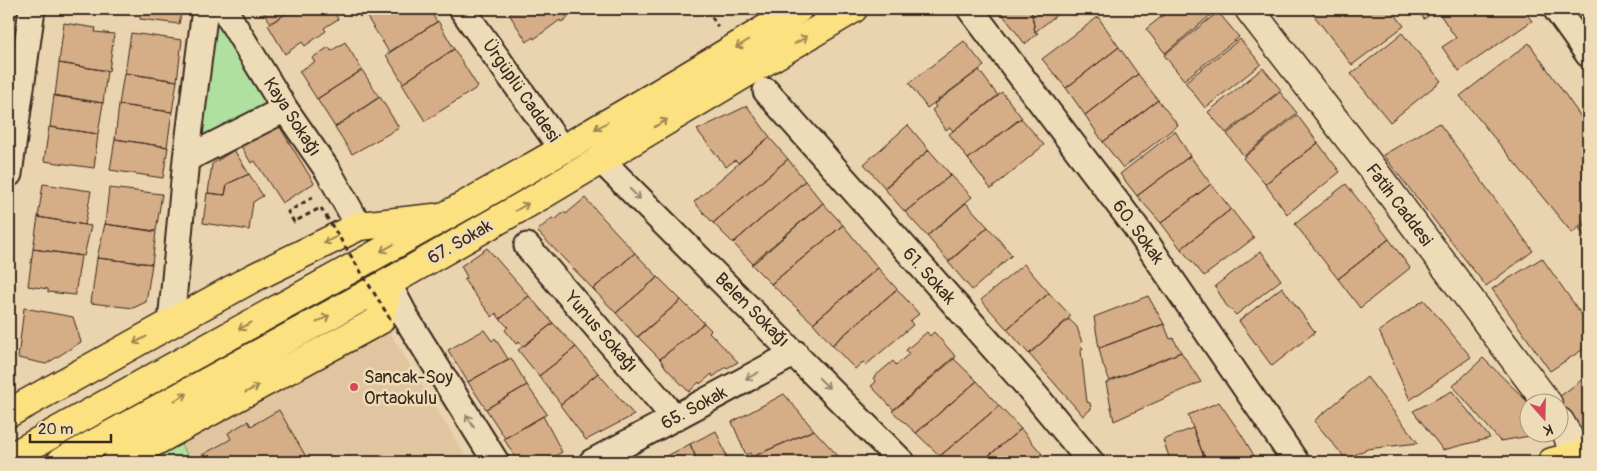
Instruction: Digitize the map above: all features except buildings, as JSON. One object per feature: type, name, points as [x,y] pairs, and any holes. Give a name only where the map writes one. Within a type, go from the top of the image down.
[{"type":"main road","name":"67. Sokak","points":[[9,458],[445,217],[798,9]]},
{"type":"main road","name":"67. Sokak","points":[[61,462],[388,283],[600,160],[853,9]]},
{"type":"main road","points":[[9,413],[250,280],[359,226],[445,217]]},
{"type":"main road","points":[[117,462],[380,320],[388,283]]},
{"type":"street","points":[[9,172],[32,9]]},
{"type":"street","points":[[171,323],[186,159],[205,9]]},
{"type":"street","name":"Kaya Sokağı","points":[[224,9],[285,109],[328,171],[359,226]]},
{"type":"street","name":"Ürgüplü Caddesi","points":[[462,9],[562,149]]},
{"type":"street","name":"60. Sokak","points":[[970,9],[1135,226],[1296,462]]},
{"type":"street","name":"Fatih Caddesi","points":[[1249,9],[1371,167],[1541,394]]},
{"type":"street","points":[[1556,9],[1588,54]]},
{"type":"street","name":"61. Sokak","points":[[766,92],[1030,389],[1091,462]]},
{"type":"street","points":[[186,159],[285,109]]},
{"type":"street","name":"Belen Sokağı","points":[[600,160],[795,353],[896,461]]},
{"type":"street","name":"Yunus Sokağı","points":[[527,246],[675,418]]},
{"type":"street","points":[[388,283],[408,321],[496,462]]},
{"type":"street","name":"65. Sokak","points":[[592,462],[795,353]]},
{"type":"street","points":[[1570,442],[1576,459]]},
{"type":"path","points":[[707,9],[716,23]]},
{"type":"path","points":[[729,9],[732,13]]},
{"type":"path","points":[[319,193],[288,212],[294,222],[321,208],[398,333]]},
{"type":"shaded area","name":"Sancak-Soy Ortaokulu","points":[[389,331],[469,462],[192,462],[180,443]]},
{"type":"green space","points":[[215,11],[270,107],[197,143]]},
{"type":"green space","points":[[180,443],[192,462],[146,462]]},
{"type":"place","name":"Sancak-Soy Ortaokulu","points":[[354,387]]}]
